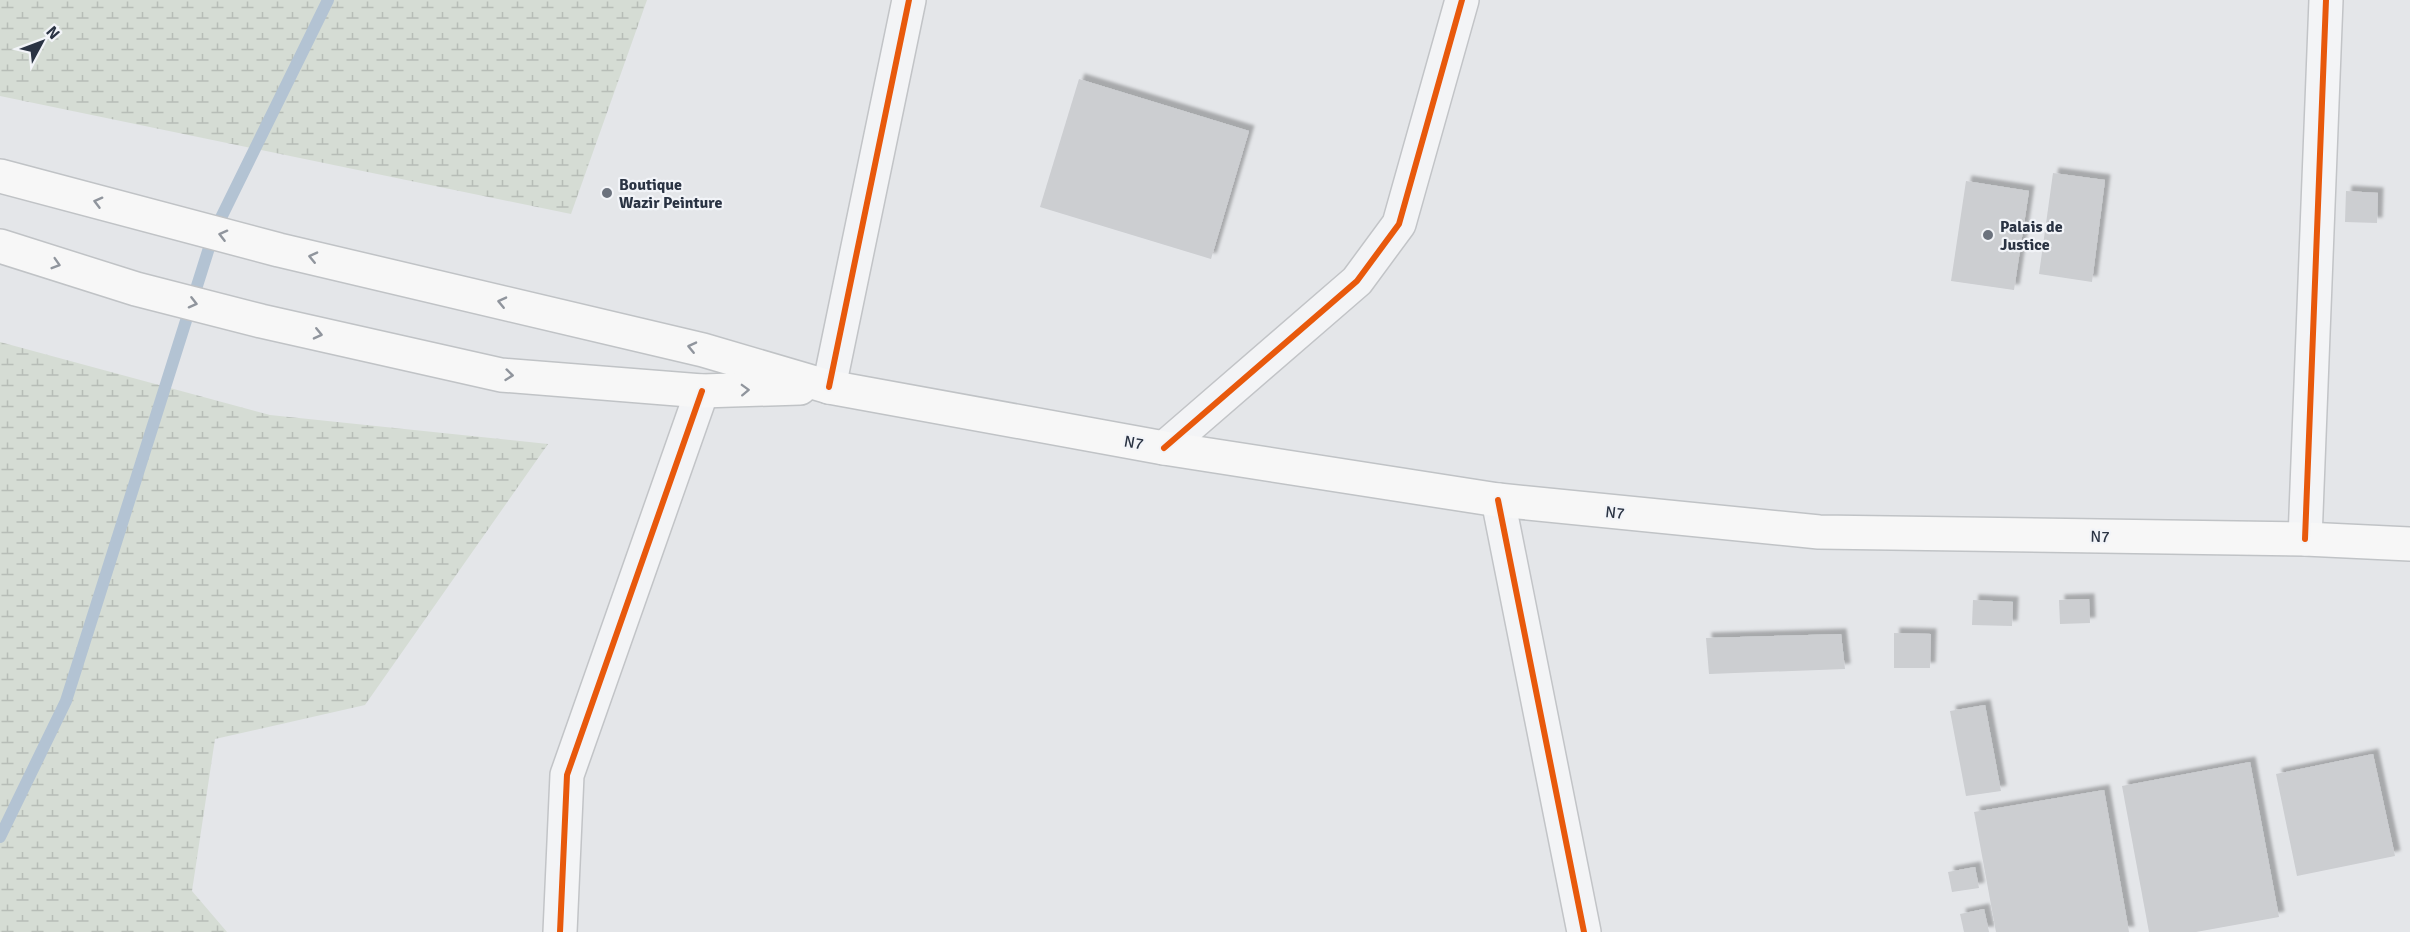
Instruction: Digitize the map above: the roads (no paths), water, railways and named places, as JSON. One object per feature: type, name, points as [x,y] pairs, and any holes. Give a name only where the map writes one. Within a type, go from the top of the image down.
[{"type":"main road","points":[[0,176],[279,249],[703,350],[829,387]]},
{"type":"main road","points":[[0,246],[136,289],[261,321],[501,375],[702,392],[829,387]]},
{"type":"main road","name":"N7","points":[[829,387],[1164,448],[1498,500],[1819,532],[2305,539],[2410,544]]},
{"type":"street","points":[[829,387],[909,0]]},
{"type":"street","points":[[1164,448],[1357,281],[1399,224],[1462,0]]},
{"type":"street","points":[[2305,539],[2326,0]]},
{"type":"street","points":[[560,932],[567,775],[702,392]]},
{"type":"street","points":[[1498,500],[1584,932]]},
{"type":"waterway","points":[[0,837],[66,701],[214,232],[328,0]]},
{"type":"place","name":"Boutique Wazir Peinture","points":[[607,193]]},
{"type":"place","name":"Palais de Justice","points":[[1988,235]]}]
